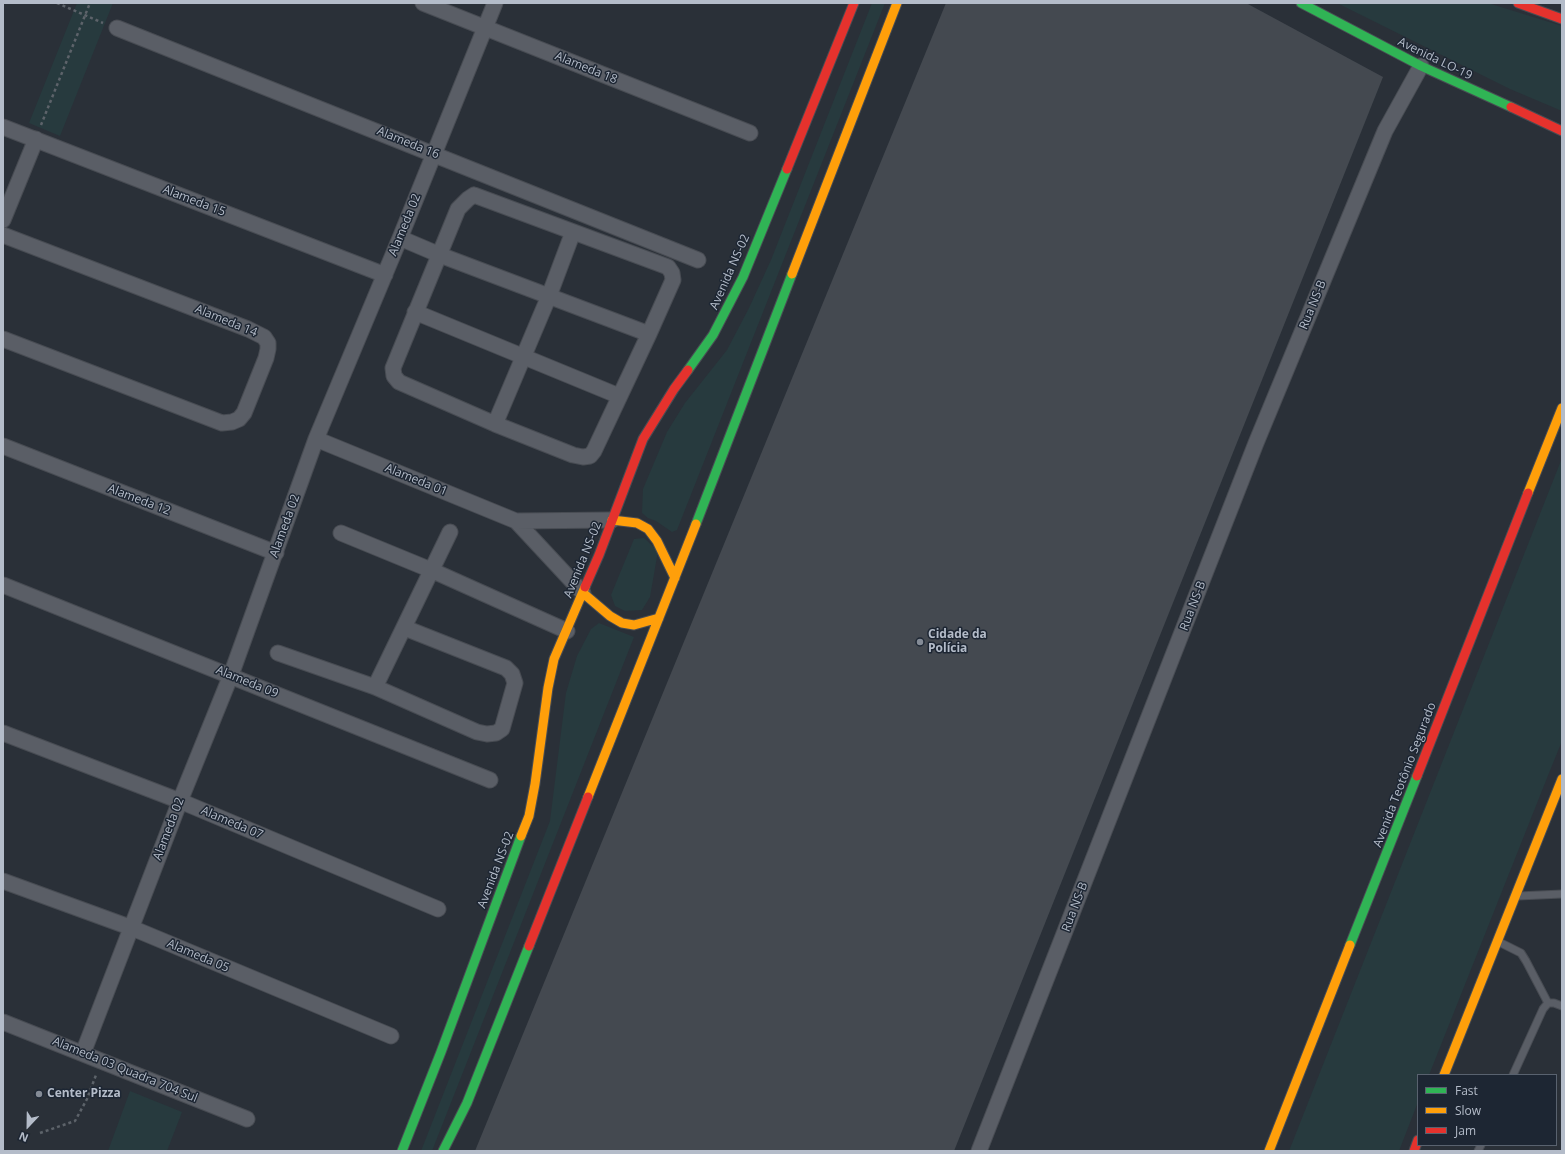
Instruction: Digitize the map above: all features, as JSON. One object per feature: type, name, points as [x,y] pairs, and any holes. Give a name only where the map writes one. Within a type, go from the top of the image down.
[{"type":"street","name":"Alameda 18","points":[[423,3],[750,133]]},
{"type":"street","name":"Alameda 02","points":[[83,1053],[180,801],[231,675],[316,439],[385,275],[495,3]]},
{"type":"street","name":"Avenida NS-02","points":[[402,1151],[529,816],[535,784],[548,688],[554,660],[583,593],[643,439],[674,389],[713,335],[743,277],[854,3]]},
{"type":"street","points":[[443,1151],[470,1096],[675,578],[897,3]]},
{"type":"street","name":"Avenida LO-19","points":[[1301,3],[1421,66],[1562,131]]},
{"type":"street","points":[[1518,3],[1562,18]]},
{"type":"street","name":"Alameda 16","points":[[117,28],[698,260]]},
{"type":"street","name":"Rua NS-B","points":[[979,1151],[1259,436],[1385,131],[1421,66]]},
{"type":"street","name":"Alameda 15","points":[[3,126],[385,275]]},
{"type":"street","points":[[3,220],[36,139]]},
{"type":"street","points":[[474,195],[668,267],[672,273],[673,280],[594,451],[590,456],[583,457],[573,455],[495,424],[399,382],[394,376],[393,368],[440,254],[458,209],[474,195]]},
{"type":"street","points":[[495,424],[549,296],[573,232]]},
{"type":"street","name":"Alameda 14","points":[[3,235],[248,329],[264,337],[268,343],[268,349],[266,358],[244,413],[232,422],[222,423],[3,339]]},
{"type":"street","points":[[400,238],[649,334]]},
{"type":"street","points":[[415,312],[619,396]]},
{"type":"street","name":"Avenida Teotônio Segurado","points":[[1270,1151],[1562,408]]},
{"type":"street","name":"Alameda 01","points":[[316,439],[516,521],[612,520]]},
{"type":"street","name":"Alameda 12","points":[[3,446],[276,553]]},
{"type":"street","points":[[612,520],[637,523],[648,529],[657,541],[675,578]]},
{"type":"street","name":"Alameda 01","points":[[516,521],[583,593]]},
{"type":"street","points":[[375,687],[405,628],[450,532]]},
{"type":"street","points":[[341,534],[431,570],[566,631]]},
{"type":"street","name":"Alameda 09","points":[[3,585],[231,675],[490,780]]},
{"type":"street","points":[[583,593],[610,616],[622,623],[634,625],[659,618]]},
{"type":"street","points":[[278,653],[375,687],[477,732],[496,733],[502,729],[515,683],[512,674],[506,668],[405,628]]},
{"type":"street","name":"Alameda 07","points":[[3,733],[180,801],[438,909]]},
{"type":"street","points":[[1444,1074],[1562,779]]},
{"type":"street","name":"Alameda 05","points":[[3,880],[132,928],[391,1036]]},
{"type":"street","name":"Alameda 03 Quadra 704 Sul","points":[[3,1022],[248,1119]]},
{"type":"lane","points":[[1516,896],[1562,894]]},
{"type":"lane","points":[[1498,941],[1521,953],[1548,1003]]},
{"type":"lane","points":[[1548,1003],[1554,1003],[1562,1006]]},
{"type":"lane","points":[[1513,1074],[1543,1009],[1548,1003]]},
{"type":"path","points":[[56,3],[117,28]]},
{"type":"path","points":[[36,139],[90,3]]},
{"type":"path","points":[[40,1132],[75,1120],[87,1099],[101,1060]]},
{"type":"green space","points":[[77,3],[113,3],[60,136],[29,123]]},
{"type":"green space","points":[[872,3],[885,3],[677,530],[672,532],[642,513],[643,489],[667,432],[685,403],[727,350],[749,308],[771,260]]},
{"type":"green space","points":[[1337,3],[1488,3],[1562,26],[1562,111],[1510,89]]},
{"type":"green space","points":[[1562,458],[1562,741],[1429,1074],[1417,1074],[1417,1105],[1399,1151],[1289,1151]]},
{"type":"green space","points":[[644,538],[658,551],[650,597],[642,610],[625,611],[615,606],[611,595],[634,539]]},
{"type":"green space","points":[[599,623],[634,637],[432,1151],[421,1151],[550,821],[566,693],[577,656],[591,629]]},
{"type":"green space","points":[[130,1091],[182,1112],[167,1151],[108,1151]]},
{"type":"building","name":"Cidade da Polícia","points":[[946,3],[1246,3],[1383,77],[954,1151],[475,1151]]},
{"type":"traffic: fast","points":[[1301,3],[1421,66],[1511,107]]},
{"type":"traffic: fast","points":[[688,370],[713,335],[743,277],[787,169]]},
{"type":"traffic: fast","points":[[696,524],[792,274]]},
{"type":"traffic: fast","points":[[1350,945],[1417,776]]},
{"type":"traffic: fast","points":[[402,1151],[441,1052],[521,836]]},
{"type":"traffic: fast","points":[[443,1151],[467,1103],[529,946]]},
{"type":"traffic: slow","points":[[792,274],[897,3]]},
{"type":"traffic: slow","points":[[1528,493],[1562,408]]},
{"type":"traffic: slow","points":[[612,520],[637,523],[648,529],[657,541],[675,578]]},
{"type":"traffic: slow","points":[[588,797],[696,524]]},
{"type":"traffic: slow","points":[[521,836],[529,816],[535,784],[548,688],[554,659],[585,587]]},
{"type":"traffic: slow","points":[[583,593],[610,616],[622,623],[634,625],[659,618]]},
{"type":"traffic: slow","points":[[1444,1074],[1562,779]]},
{"type":"traffic: slow","points":[[1269,1151],[1350,945]]},
{"type":"traffic: jam","points":[[787,169],[854,3]]},
{"type":"traffic: jam","points":[[1518,3],[1562,19]]},
{"type":"traffic: jam","points":[[1511,107],[1562,131]]},
{"type":"traffic: jam","points":[[585,587],[599,555],[643,439],[674,389],[688,370]]},
{"type":"traffic: jam","points":[[1417,776],[1528,493]]},
{"type":"traffic: jam","points":[[529,946],[588,797]]},
{"type":"traffic: jam","points":[[1414,1151],[1417,1143]]},
{"type":"place","name":"Cidade da Polícia","points":[[920,642]]},
{"type":"place","name":"Center Pizza","points":[[39,1094]]}]
